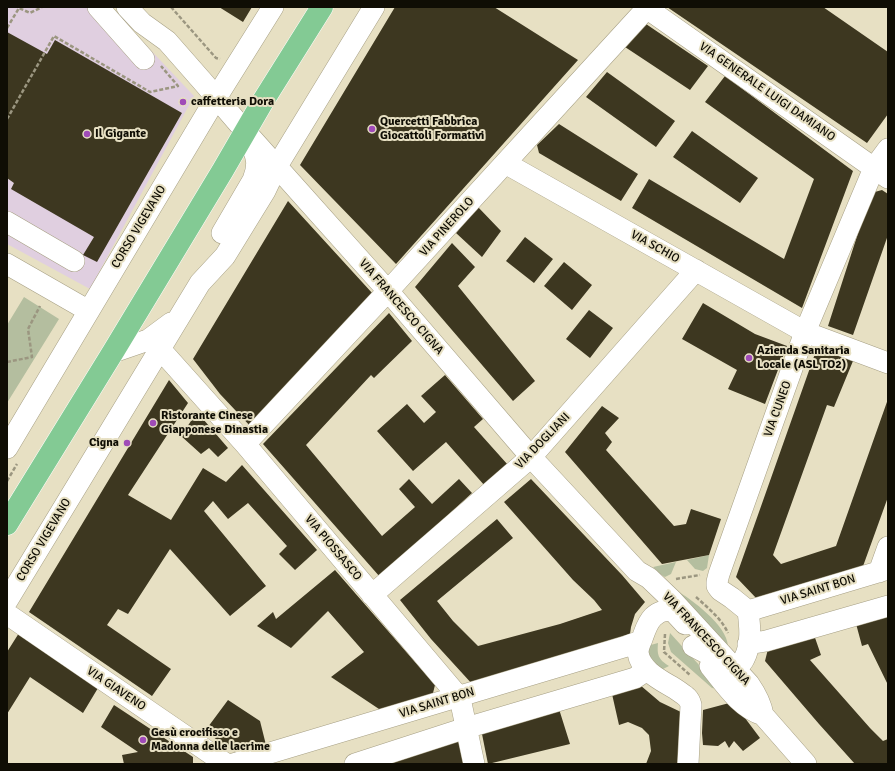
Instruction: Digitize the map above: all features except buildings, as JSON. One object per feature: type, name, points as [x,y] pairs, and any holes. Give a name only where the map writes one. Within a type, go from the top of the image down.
[{"type":"main road","points":[[7,524],[230,159],[245,131],[322,7]]},
{"type":"street","points":[[98,7],[144,59]]},
{"type":"street","name":"VIA FRANCESCO CIGNA","points":[[127,7],[142,23],[167,41],[388,291],[531,457],[637,571],[656,585],[692,621],[701,644],[735,696],[756,713],[763,715],[806,764]]},
{"type":"street","name":"VIA FRANCESCO CIGNA","points":[[147,7],[154,16],[167,41]]},
{"type":"street","name":"CORSO VIGEVANO","points":[[7,448],[272,7]]},
{"type":"street","name":"CORSO VIGEVANO","points":[[7,601],[200,283],[225,256],[265,191],[277,166],[374,7]]},
{"type":"street","name":"VIA PINEROLO","points":[[245,444],[388,291],[646,8]]},
{"type":"street","name":"VIA GENERALE LUIGI DAMIANO","points":[[646,8],[881,173]]},
{"type":"street","name":"CORSO VIGEVANO","points":[[200,283],[214,246],[253,180],[256,172],[257,160],[245,131]]},
{"type":"street","name":"VIA CUNEO","points":[[709,580],[717,582],[805,332],[881,173],[888,149]]},
{"type":"street","name":"VIA SCHIO","points":[[505,163],[805,332],[883,361]]},
{"type":"street","points":[[7,222],[74,261]]},
{"type":"street","points":[[7,264],[88,311]]},
{"type":"street","name":"VIA DOGLIANI","points":[[372,595],[531,457],[696,270]]},
{"type":"street","name":"CORSO VIGEVANO","points":[[113,352],[148,340],[180,315]]},
{"type":"street","name":"VIA PIOSSASCO","points":[[160,349],[245,444],[372,595],[463,712],[474,764]]},
{"type":"street","points":[[883,571],[888,547]]},
{"type":"street","name":"VIA FRANCESCO CIGNA","points":[[637,571],[642,584],[663,611]]},
{"type":"street","name":"VIA SAINT BON","points":[[748,611],[883,571]]},
{"type":"street","points":[[709,580],[748,611],[750,628],[748,644],[744,659],[735,669]]},
{"type":"street","points":[[748,644],[766,641],[888,606]]},
{"type":"street","points":[[688,764],[690,700],[645,668],[638,652],[641,641],[653,617],[663,611],[670,610],[673,610],[696,636],[701,644]]},
{"type":"street","name":"VIA GIAVENO","points":[[7,614],[226,764]]},
{"type":"street","name":"VIA SAINT BON","points":[[356,764],[463,712],[641,641]]},
{"type":"street","name":"VIA FRANCESCO CIGNA","points":[[701,644],[735,669],[749,684],[758,697],[763,715]]},
{"type":"street","name":"VIA SAINT BON","points":[[233,764],[463,712],[635,678],[641,674],[645,668]]},
{"type":"path","points":[[7,28],[19,8],[30,12],[42,7]]},
{"type":"path","points":[[171,7],[216,58],[222,59]]},
{"type":"path","points":[[7,119],[54,36],[150,92],[178,86]]},
{"type":"path","points":[[7,362],[32,356],[28,329],[40,306]]},
{"type":"path","points":[[676,579],[709,580]]},
{"type":"path","points":[[665,632],[664,652],[693,677]]},
{"type":"shaded area","points":[[7,7],[110,7],[194,96],[90,289],[7,244]]},
{"type":"green space","points":[[24,297],[59,319],[7,403],[7,325]]},
{"type":"green space","points":[[709,555],[707,568],[703,571],[695,569],[687,560]]},
{"type":"green space","points":[[676,562],[671,574],[665,577],[653,567]]},
{"type":"green space","points":[[676,590],[708,614],[722,630],[728,646]]},
{"type":"green space","points":[[670,633],[720,688],[712,688],[671,652],[668,643]]},
{"type":"green space","points":[[658,643],[659,656],[662,661],[669,666],[659,671],[646,650],[647,646]]},
{"type":"place","name":"caffetteria Dora","points":[[183,102]]},
{"type":"place","name":"Quercetti Fabbrica Giocattoli Formativi","points":[[372,129]]},
{"type":"place","name":"Il Gigante","points":[[87,134]]},
{"type":"place","name":"Azienda Sanitaria Locale (ASL TO2)","points":[[749,358]]},
{"type":"place","name":"Ristorante Cinese Giapponese Dinastia","points":[[153,423]]},
{"type":"place","name":"Cigna","points":[[127,443]]},
{"type":"place","name":"Gesù crocifisso e Madonna delle lacrime","points":[[143,740]]}]
